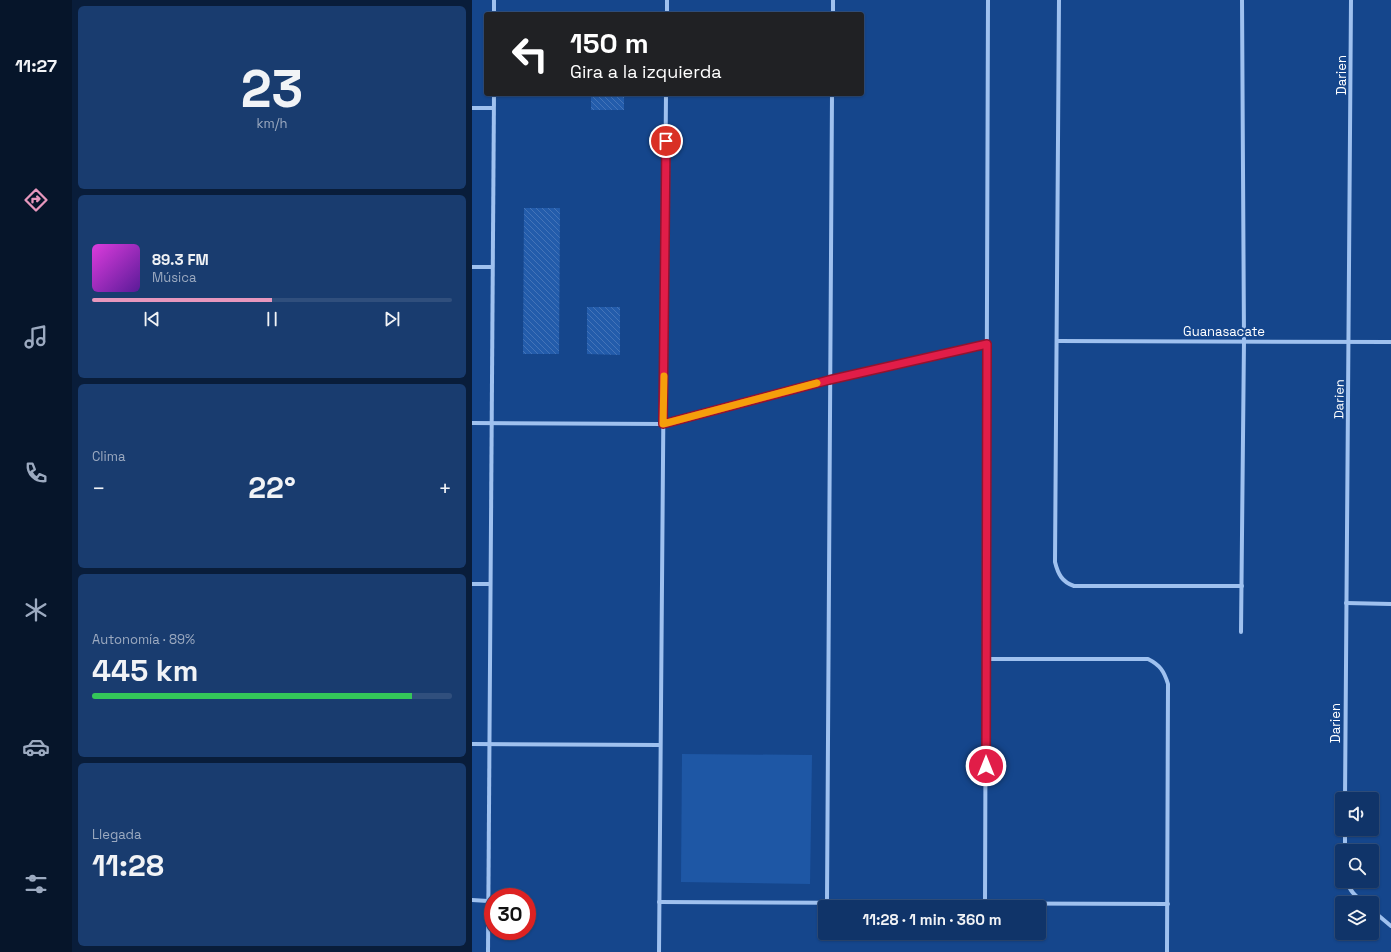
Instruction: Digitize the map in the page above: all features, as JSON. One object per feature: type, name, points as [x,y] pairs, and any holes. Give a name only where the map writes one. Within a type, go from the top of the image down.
[{"type":"street","points":[[494,0],[494,12]]},
{"type":"street","points":[[667,0],[667,12]]},
{"type":"street","points":[[832,12],[833,0]]},
{"type":"street","points":[[985,900],[988,0]]},
{"type":"street","points":[[1059,0],[1055,562],[1061,579],[1074,586],[1242,586]]},
{"type":"street","points":[[1241,632],[1244,340],[1242,0]]},
{"type":"street","name":"Darien","points":[[1345,792],[1350,342],[1351,0]]},
{"type":"street","points":[[488,888],[494,96]]},
{"type":"street","points":[[658,952],[666,96]]},
{"type":"street","points":[[827,900],[829,380],[832,96]]},
{"type":"street","points":[[472,108],[494,108]]},
{"type":"street","points":[[472,267],[492,267]]},
{"type":"street","name":"Guanasacate","points":[[1057,341],[1244,340],[1391,342]]},
{"type":"street","points":[[472,423],[663,424],[829,380],[987,344]]},
{"type":"street","points":[[472,584],[490,584]]},
{"type":"street","points":[[1346,604],[1391,604]]},
{"type":"street","points":[[986,659],[1148,659],[1158,664],[1165,672],[1168,684],[1168,952]]},
{"type":"street","points":[[472,744],[659,745]]},
{"type":"street","points":[[1350,888],[1356,896]]},
{"type":"street","points":[[472,900],[484,900]]},
{"type":"street","points":[[659,902],[818,902]]},
{"type":"street","points":[[1046,903],[1168,904]]},
{"type":"street","points":[[1379,916],[1391,926]]},
{"type":"street","points":[[488,940],[488,952]]},
{"type":"shaded area","points":[[682,754],[812,755],[810,884],[681,882]]},
{"type":"building","points":[[591,96],[624,96],[624,110],[591,110]]},
{"type":"building","points":[[524,208],[560,208],[559,354],[523,354]]},
{"type":"building","points":[[587,307],[620,307],[620,355],[587,354]]},
{"type":"slow traffic","points":[[664,376],[663,424],[817,383]]},
{"type":"route","points":[[666,141],[663,424],[829,380],[987,344],[986,766]]}]
